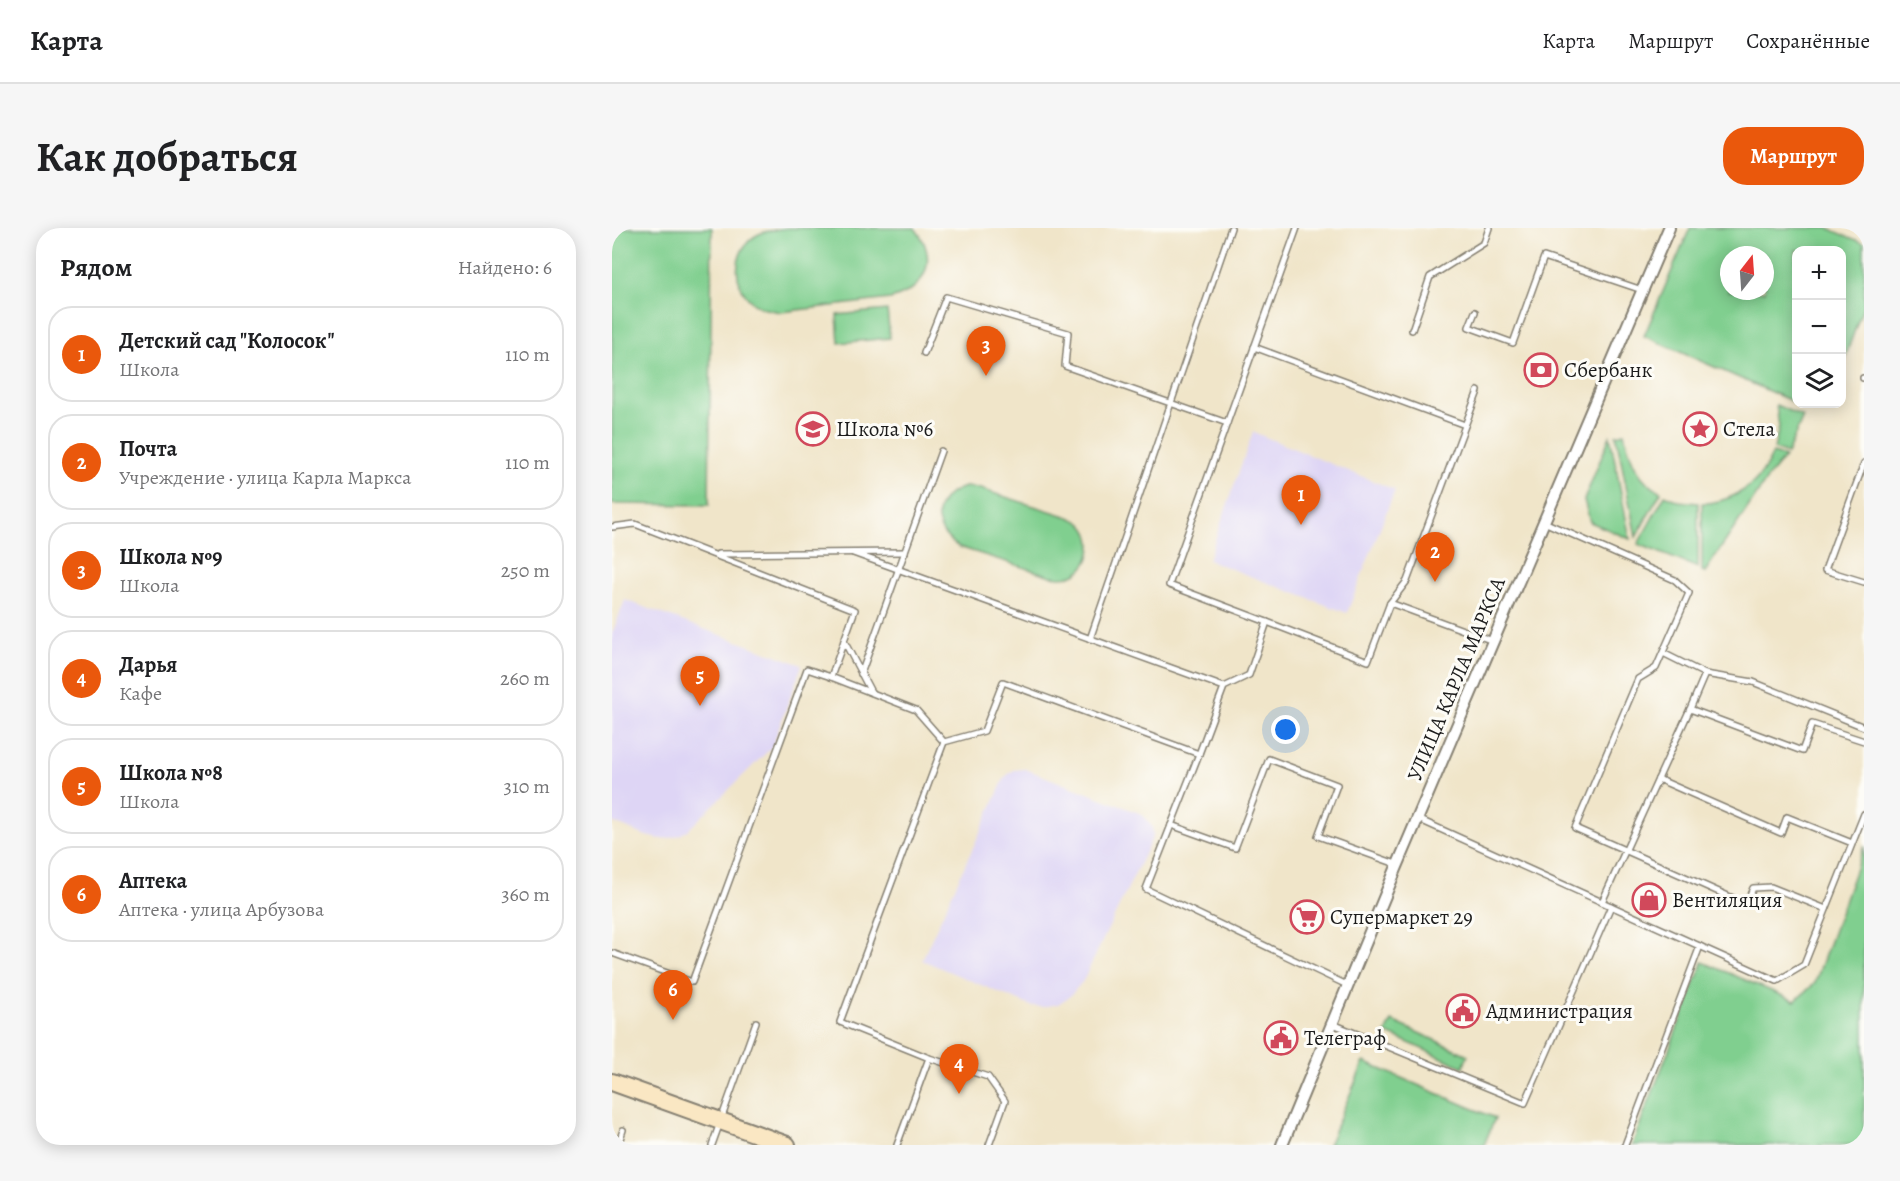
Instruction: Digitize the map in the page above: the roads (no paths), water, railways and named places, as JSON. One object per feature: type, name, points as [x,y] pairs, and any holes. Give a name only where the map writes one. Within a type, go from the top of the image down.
[{"type":"street","name":"УЛИЦА КАРЛА МАРКСА","points":[[1282,1145],[1668,228]]},
{"type":"street","points":[[612,1082],[784,1144]]},
{"type":"lane","points":[[1090,639],[1231,228]]},
{"type":"lane","points":[[1297,228],[1169,585],[1368,661],[1390,603],[1407,581],[1478,391]]},
{"type":"lane","points":[[1413,330],[1430,277],[1484,243],[1489,228]]},
{"type":"lane","points":[[1475,312],[1469,327],[1513,344],[1544,257],[1642,290]]},
{"type":"lane","points":[[924,353],[946,297],[1068,333],[1065,366],[1227,423]]},
{"type":"lane","points":[[1254,347],[1465,426]]},
{"type":"lane","points":[[861,674],[941,451]]},
{"type":"lane","points":[[1864,463],[1825,570],[1864,582]]},
{"type":"lane","points":[[1544,522],[1675,580],[1689,593],[1656,668],[1638,679],[1575,828],[1746,904],[1753,888],[1771,887],[1826,909]]},
{"type":"lane","points":[[612,527],[635,524],[855,610],[831,677]]},
{"type":"lane","points":[[713,554],[905,552]]},
{"type":"lane","points":[[853,553],[1224,687]]},
{"type":"lane","points":[[1390,603],[1493,641]]},
{"type":"lane","points":[[1267,622],[1249,675],[1224,687],[1146,890],[1349,986]]},
{"type":"lane","points":[[844,641],[871,693]]},
{"type":"lane","points":[[1663,653],[1705,674],[1753,682],[1864,727]]},
{"type":"lane","points":[[612,953],[692,982],[807,669],[916,710],[944,742]]},
{"type":"lane","points":[[1602,902],[1705,674]]},
{"type":"lane","points":[[944,742],[984,731],[1003,682],[1199,754]]},
{"type":"lane","points":[[1690,709],[1802,751],[1812,724],[1864,741]]},
{"type":"lane","points":[[944,742],[840,1022],[929,1058],[987,1077],[1005,1101],[989,1145]]},
{"type":"lane","points":[[1171,825],[1235,848],[1269,759],[1337,785],[1318,836],[1399,865]]},
{"type":"lane","points":[[1658,779],[1781,833],[1787,817],[1852,843]]},
{"type":"lane","points":[[1418,819],[1777,981],[1804,965],[1864,814]]},
{"type":"lane","points":[[1333,1024],[1525,1103],[1611,906]]},
{"type":"lane","points":[[1625,1145],[1700,946]]},
{"type":"lane","points":[[712,1145],[756,1022]]},
{"type":"lane","points":[[897,1145],[929,1058]]},
{"type":"lane","points":[[618,1145],[623,1130]]},
{"type":"place","name":"Сбербанк","points":[[1541,370]]},
{"type":"place","name":"Школа №9","points":[[986,376]]},
{"type":"place","name":"Школа №6","points":[[813,429]]},
{"type":"place","name":"Стела","points":[[1700,429]]},
{"type":"place","name":"Детский сад \"Колосок\"","points":[[1301,525]]},
{"type":"place","name":"Почта","points":[[1435,582]]},
{"type":"place","name":"Школа №8","points":[[700,706]]},
{"type":"place","name":"Вентиляция","points":[[1649,900]]},
{"type":"place","name":"Супермаркет 29","points":[[1307,917]]},
{"type":"place","name":"Администрация","points":[[1463,1011]]},
{"type":"place","name":"Аптека","points":[[673,1020]]},
{"type":"place","name":"Телеграф","points":[[1281,1038]]},
{"type":"place","name":"Дарья","points":[[959,1094]]}]
